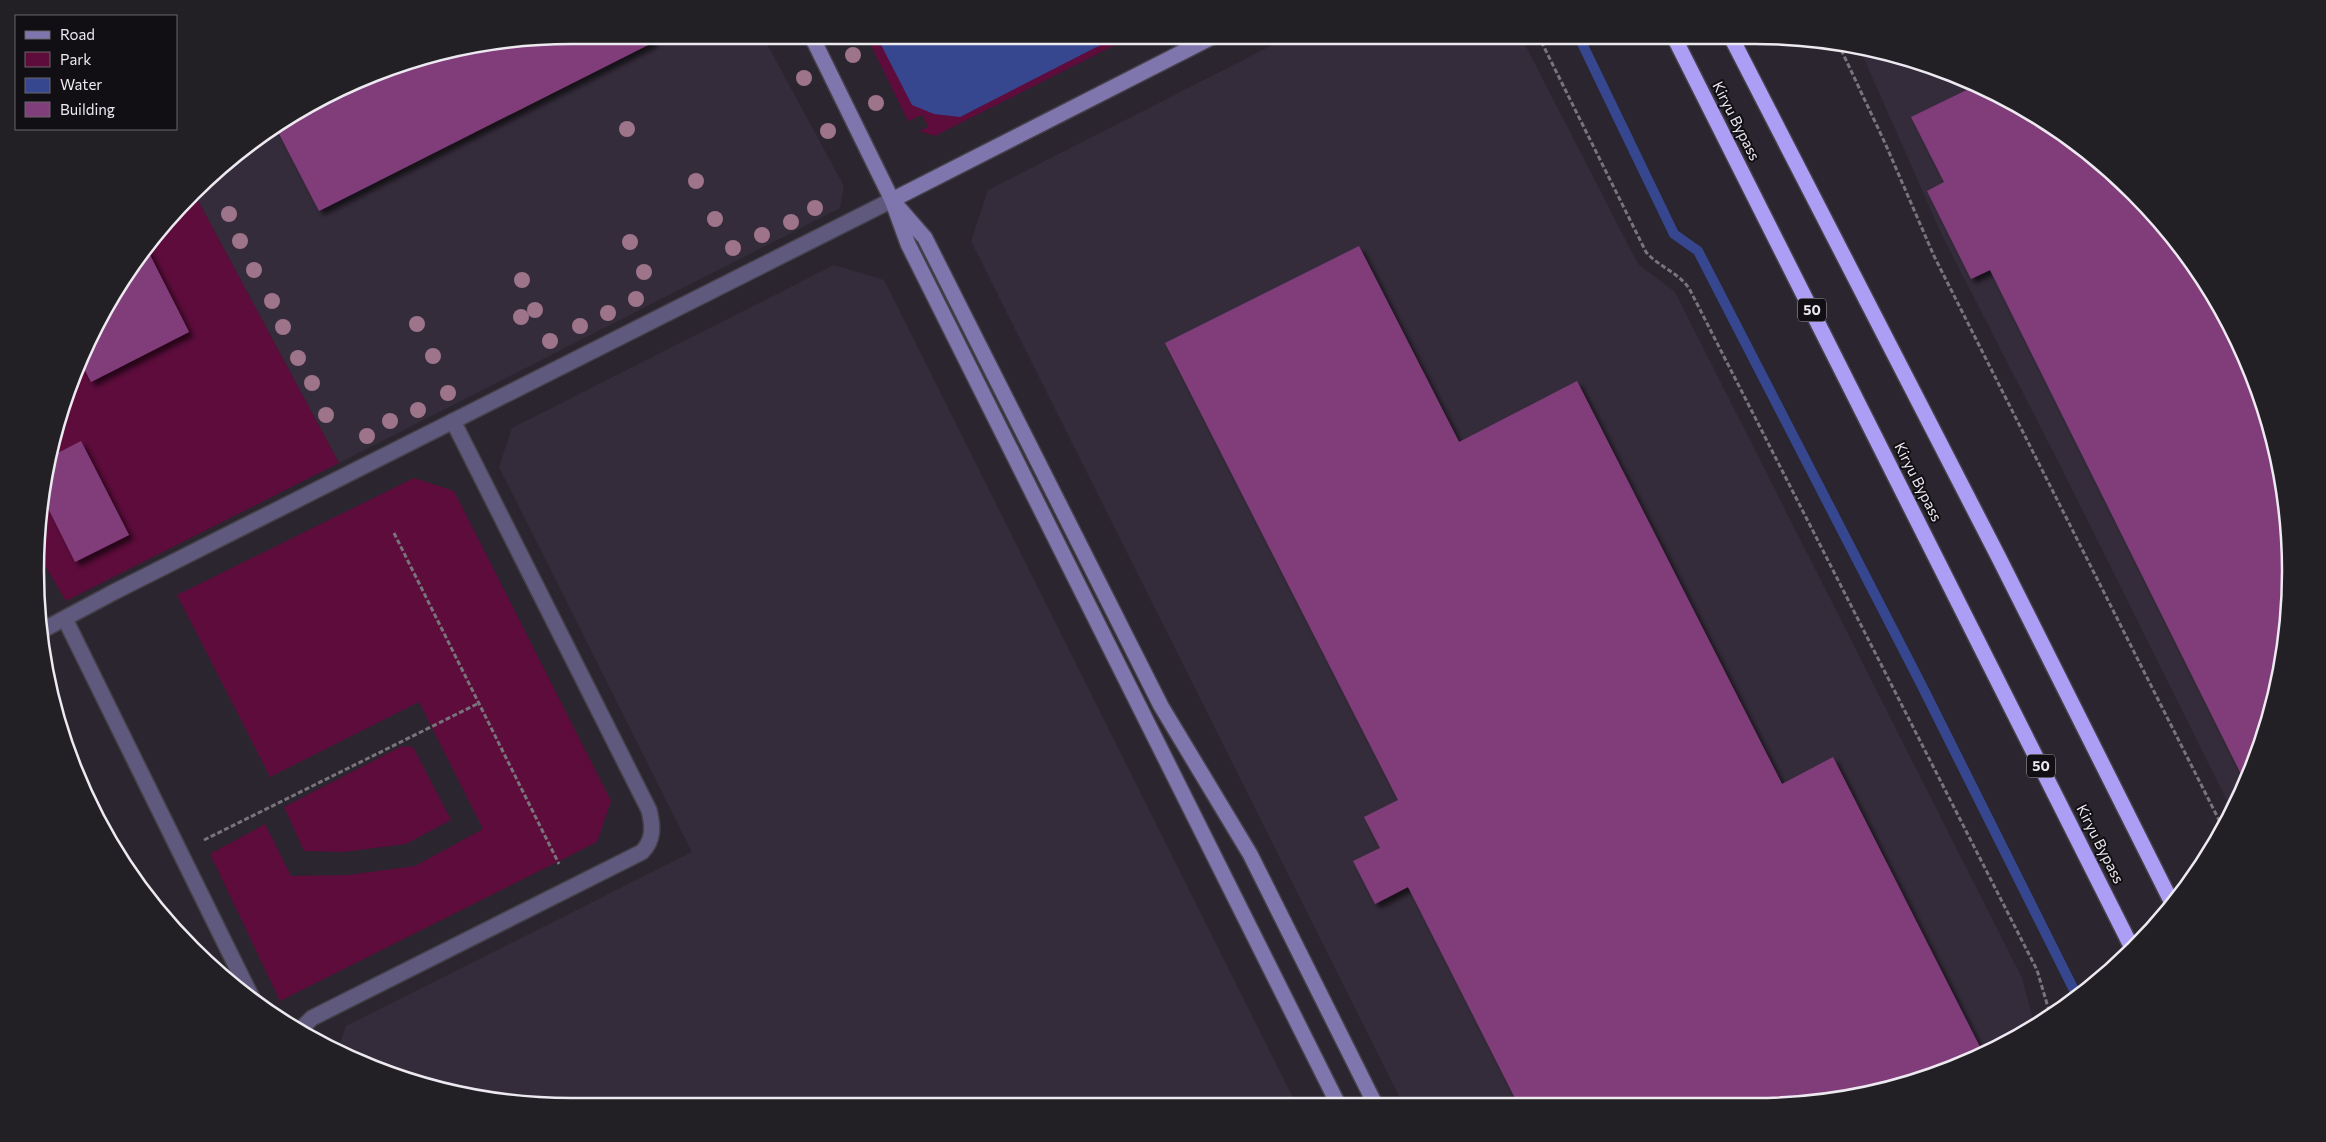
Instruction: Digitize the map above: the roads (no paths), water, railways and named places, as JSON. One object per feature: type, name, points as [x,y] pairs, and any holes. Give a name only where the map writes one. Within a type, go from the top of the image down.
[{"type":"highway","name":"Kiryu Bypass","points":[[1678,44],[2129,943]]},
{"type":"highway","points":[[1735,44],[1990,540],[2169,897]]},
{"type":"street","points":[[814,44],[892,200],[908,244],[1335,1098]]},
{"type":"street","points":[[47,628],[114,592],[1198,44]]},
{"type":"street","points":[[892,200],[925,238],[1160,706],[1250,854],[1372,1098]]},
{"type":"street","points":[[304,1026],[312,1018],[572,889],[642,852],[650,845],[652,835],[649,810],[454,421]]},
{"type":"street","points":[[65,619],[178,852],[246,985]]},
{"type":"water","points":[[881,44],[1102,44],[960,117],[934,114],[912,105]]},
{"type":"waterway","points":[[1582,44],[1674,234],[1698,251],[1921,684],[2074,990]]}]
